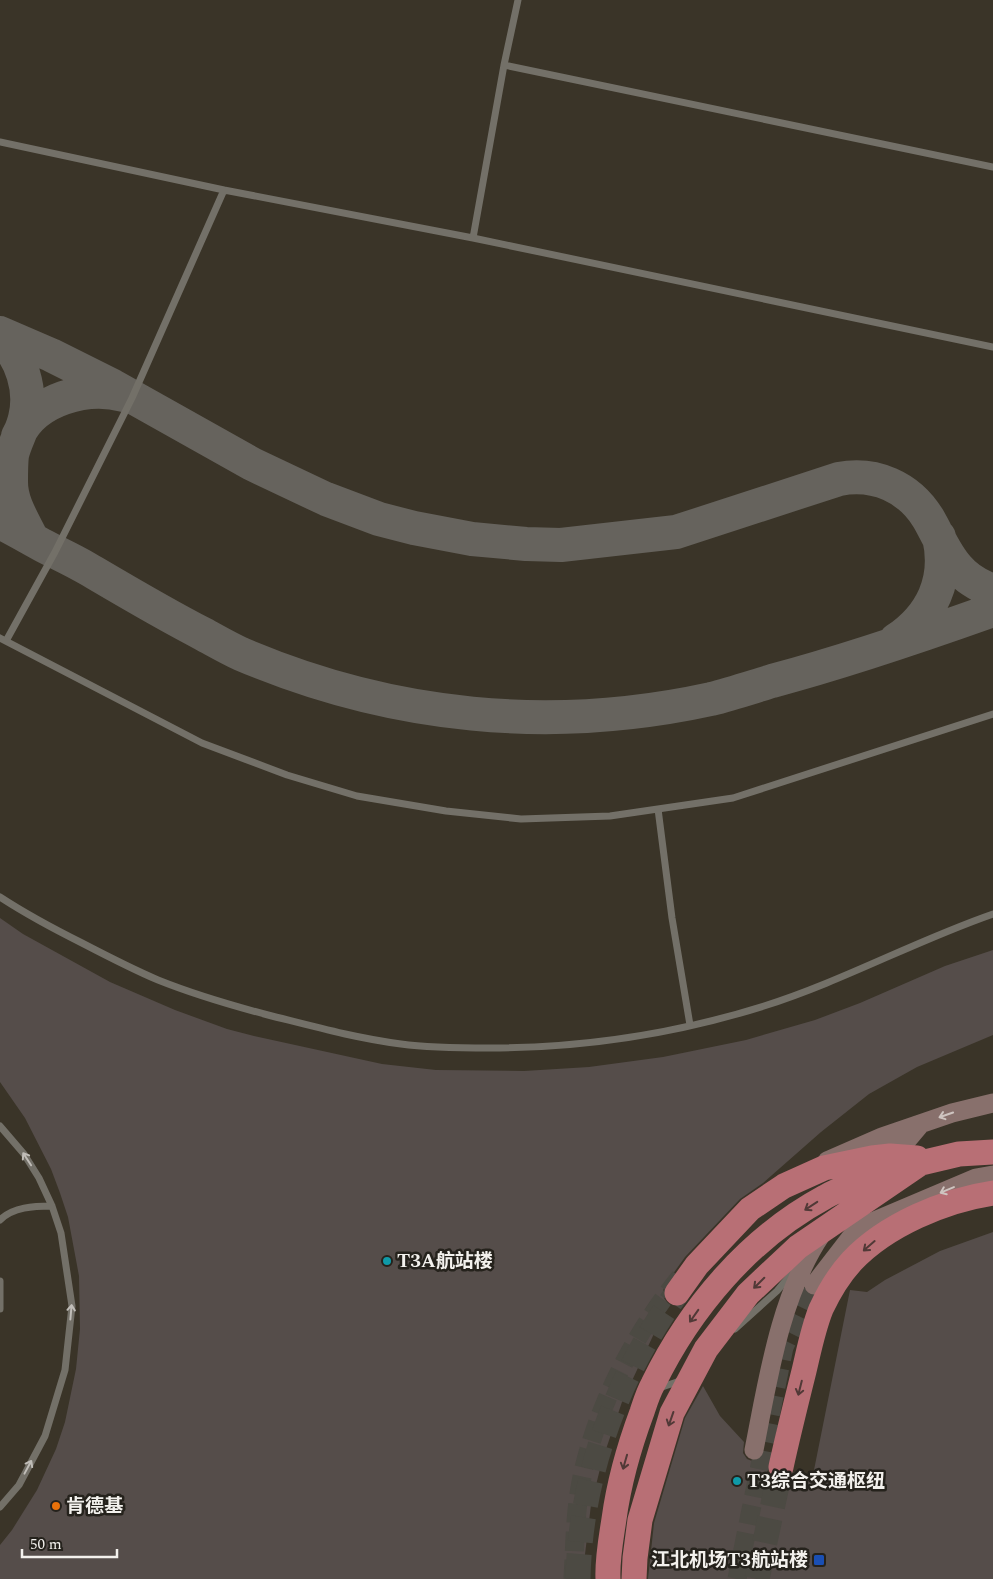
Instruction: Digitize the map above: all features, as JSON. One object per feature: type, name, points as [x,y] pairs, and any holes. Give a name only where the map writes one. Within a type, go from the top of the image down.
[{"type":"highway","points":[[608,1579],[607,1563],[618,1490],[633,1437],[652,1385],[677,1341],[710,1293],[748,1252],[785,1222],[825,1196],[928,1161],[959,1154],[993,1152]]},
{"type":"highway","points":[[676,1293],[697,1265],[750,1209],[784,1186],[824,1168],[872,1158],[890,1156],[928,1161]]},
{"type":"highway","points":[[634,1579],[640,1520],[672,1413],[706,1349],[748,1294],[798,1247],[928,1161]]},
{"type":"highway","points":[[781,1467],[813,1332],[821,1309],[834,1284],[852,1261],[877,1239],[909,1220],[976,1196],[993,1193]]},
{"type":"main road","points":[[712,1240],[777,1185],[843,1153],[882,1137],[952,1113],[993,1103]]},
{"type":"main road","points":[[754,1450],[770,1367],[786,1313],[809,1252],[834,1215],[878,1166],[904,1144],[920,1125]]},
{"type":"main road","points":[[959,1154],[993,1140]]},
{"type":"main road","points":[[814,1285],[858,1228],[976,1178],[993,1175]]},
{"type":"lane","points":[[473,238],[504,65],[518,0]]},
{"type":"lane","points":[[504,65],[993,167]]},
{"type":"lane","points":[[0,142],[224,190],[473,238],[993,347]]},
{"type":"lane","points":[[224,190],[132,398],[55,552],[3,640],[202,743],[287,775],[357,796],[446,811],[521,819],[610,816],[733,798],[993,714]]},
{"type":"lane","points":[[658,809],[672,918],[690,1026]]},
{"type":"lane","points":[[0,896],[60,932],[156,979],[226,1004],[350,1036],[436,1047],[520,1048],[558,1046],[609,1041],[690,1026],[764,1006],[816,987],[942,933],[993,914]]},
{"type":"lane","points":[[0,1126],[24,1154],[39,1178],[52,1206],[61,1233],[72,1306],[64,1370],[45,1436],[19,1485],[0,1507]]},
{"type":"lane","points":[[0,1220],[26,1208],[52,1206]]},
{"type":"lane","points":[[727,1336],[777,1291],[809,1252]]},
{"type":"lane","points":[[0,1281],[0,1309]]},
{"type":"lane","points":[[641,1386],[661,1388],[677,1382],[720,1343]]},
{"type":"shaded area","points":[[0,0],[993,0],[993,1579],[0,1579]]},
{"type":"building","name":"T3A航站楼","points":[[0,918],[23,934],[110,982],[175,1010],[227,1029],[382,1064],[436,1070],[524,1071],[589,1067],[663,1057],[746,1040],[815,1020],[860,1003],[945,966],[993,950],[993,1035],[917,1067],[869,1094],[821,1132],[763,1183],[740,1199],[685,1257],[665,1285],[663,1291],[664,1298],[669,1305],[622,1402],[602,1461],[591,1505],[582,1579],[0,1579],[0,1545],[12,1530],[37,1490],[56,1449],[65,1422],[76,1369],[80,1329],[79,1276],[68,1217],[51,1169],[25,1118],[0,1082]]},
{"type":"building","points":[[993,1232],[993,1579],[648,1579],[654,1523],[685,1418],[703,1386],[720,1416],[744,1442],[743,1453],[747,1459],[757,1461],[763,1456],[768,1459],[767,1472],[777,1481],[786,1481],[794,1472],[812,1480],[850,1290],[867,1292],[885,1280],[940,1251]]},
{"type":"taxiway","points":[[0,333],[51,355],[113,386],[252,464],[326,499],[379,519],[472,539],[561,545],[676,532],[839,479],[865,478],[890,484],[911,498],[928,518],[953,563],[965,576],[993,591]]},
{"type":"taxiway","points":[[0,338],[8,346],[19,364],[26,385],[27,407],[24,423],[12,455],[11,482],[15,504],[32,539]]},
{"type":"taxiway","points":[[18,436],[26,423],[37,413],[49,404],[64,398],[94,392],[110,392],[124,395]]},
{"type":"taxiway","points":[[0,522],[241,654],[298,676],[355,693],[413,706],[472,714],[532,717],[591,716],[651,710],[711,699],[856,657],[993,610]]},
{"type":"taxiway","points":[[896,640],[919,620],[935,596],[942,568],[939,537]]},
{"type":"tunnel","points":[[573,1579],[580,1489],[597,1424],[633,1345],[681,1276]]},
{"type":"tunnel","points":[[737,1579],[784,1347],[814,1285]]},
{"type":"tunnel","points":[[578,1579],[580,1541],[586,1503],[594,1466],[606,1429],[636,1358],[677,1293]]},
{"type":"tunnel","points":[[757,1579],[781,1467]]},
{"type":"place","name":"T3A航站楼","points":[[387,1261]]},
{"type":"place","name":"T3综合交通枢纽","points":[[737,1481]]},
{"type":"place","name":"肯德基","points":[[56,1506]]},
{"type":"place","name":"江北机场T3航站楼","points":[[819,1560]]}]
